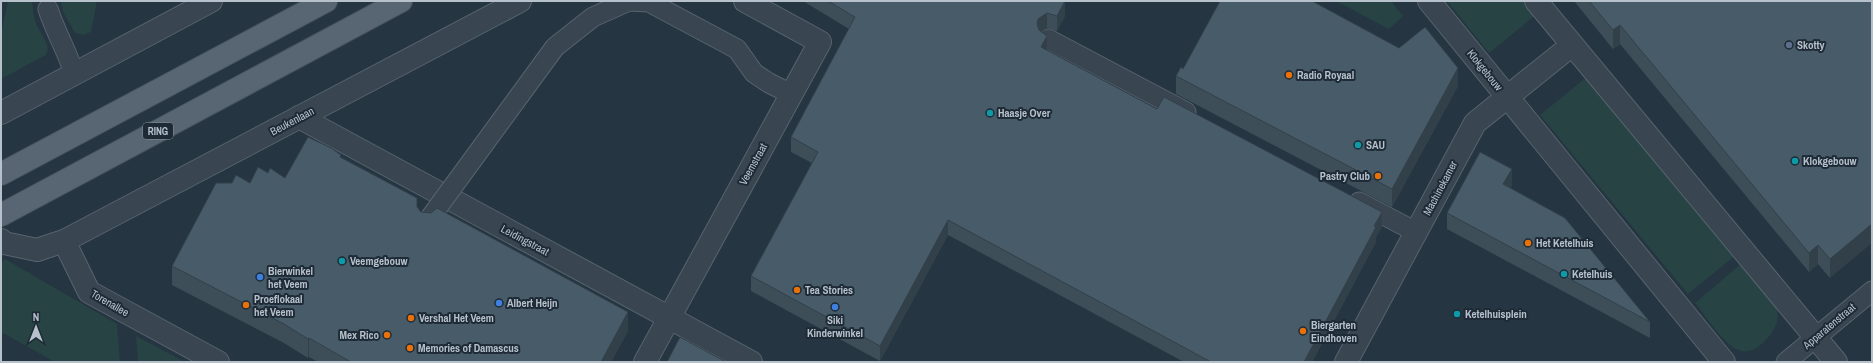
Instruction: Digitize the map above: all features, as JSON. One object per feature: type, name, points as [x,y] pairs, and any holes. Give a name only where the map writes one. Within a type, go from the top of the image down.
[{"type":"main road","points":[[1,174],[326,1]]},
{"type":"main road","name":"RING","points":[[1,215],[401,1]]},
{"type":"street","points":[[1,113],[211,1]]},
{"type":"street","name":"Beukenlaan","points":[[64,241],[520,1]]},
{"type":"street","name":"Veemstraat","points":[[645,362],[820,42],[745,1]]},
{"type":"street","name":"Klokgebouw","points":[[1430,1],[1724,362]]},
{"type":"street","points":[[1536,1],[1836,362]]},
{"type":"street","name":"Machinekamer","points":[[1346,362],[1475,123],[1572,45]]},
{"type":"street","name":"Leidingstraat","points":[[299,117],[751,362]]},
{"type":"street","points":[[1,240],[4,243],[37,250],[64,241]]},
{"type":"street","name":"Torenallee","points":[[64,241],[89,292],[218,362]]},
{"type":"lane","points":[[427,222],[555,47],[593,17],[629,1],[650,2],[737,49],[754,73],[769,83],[791,94]]},
{"type":"lane","points":[[48,9],[53,26],[68,53],[74,73]]},
{"type":"lane","points":[[1048,39],[1198,118]]},
{"type":"lane","points":[[1346,195],[1416,232]]},
{"type":"lane","name":"Apparatenstraat","points":[[1786,362],[1872,291]]},
{"type":"green space","points":[[8,1],[32,1],[35,20],[48,47],[46,55],[1,79],[1,34]]},
{"type":"green space","points":[[61,1],[97,1],[91,32],[84,35],[75,33],[63,12]]},
{"type":"green space","points":[[1336,1],[1391,1],[1403,16],[1389,29]]},
{"type":"green space","points":[[1447,1],[1526,1],[1537,14],[1489,53]]},
{"type":"green space","points":[[1588,76],[1736,255],[1688,294],[1540,115]]},
{"type":"green space","points":[[5,259],[117,324],[120,362],[55,362],[1,332],[1,262]]},
{"type":"green space","points":[[1742,263],[1767,290],[1777,309],[1777,319],[1774,330],[1765,341],[1754,349],[1748,351],[1735,349],[1729,344],[1695,303]]},
{"type":"green space","points":[[136,336],[185,362],[138,362]]},
{"type":"building","points":[[828,1],[1065,1],[1057,16],[1047,13],[1038,19],[1037,24],[1039,30],[1047,36],[1041,47],[1157,109],[1164,97],[1382,212],[1374,226],[1376,227],[1304,362],[1211,362],[948,220],[880,346],[751,276],[818,152],[791,137],[855,17]]},
{"type":"building","name":"SAU","points":[[1220,1],[1312,1],[1399,48],[1425,27],[1458,68],[1392,189],[1176,76],[1181,67],[1183,69]]},
{"type":"building","name":"Klokgebouw","points":[[1589,1],[1872,1],[1872,224],[1830,259],[1818,245],[1809,253],[1620,25],[1613,30]]},
{"type":"building","name":"Veemgebouw","points":[[308,137],[331,148],[341,155],[340,157],[417,198],[417,207],[421,212],[431,213],[437,208],[628,312],[601,362],[351,362],[309,338],[308,339],[284,324],[172,266],[216,183],[232,183],[236,175],[250,183],[258,167],[268,173],[270,168],[285,178]]},
{"type":"building","name":"Ketelhuis","points":[[1480,152],[1512,169],[1503,184],[1565,218],[1650,322],[1447,213]]},
{"type":"building","points":[[680,337],[726,362],[667,362]]},
{"type":"place","name":"Skotty","points":[[1789,45]]},
{"type":"place","name":"Radio Royaal","points":[[1289,75]]},
{"type":"place","name":"Haasje Over","points":[[990,113]]},
{"type":"place","name":"SAU","points":[[1358,145]]},
{"type":"place","name":"Klokgebouw","points":[[1795,161]]},
{"type":"place","name":"Pastry Club","points":[[1378,176]]},
{"type":"place","name":"Het Ketelhuis","points":[[1528,243]]},
{"type":"place","name":"Veemgebouw","points":[[342,261]]},
{"type":"place","name":"Ketelhuis","points":[[1564,274]]},
{"type":"place","name":"Bierwinkel het Veem","points":[[260,277]]},
{"type":"place","name":"Tea Stories","points":[[797,290]]},
{"type":"place","name":"Albert Heijn","points":[[499,303]]},
{"type":"place","name":"Proeflokaal het Veem","points":[[246,305]]},
{"type":"place","name":"Siki Kinderwinkel","points":[[835,307]]},
{"type":"place","name":"Ketelhuisplein","points":[[1457,314]]},
{"type":"place","name":"Vershal Het Veem","points":[[411,318]]},
{"type":"place","name":"Biergarten Eindhoven","points":[[1303,331]]},
{"type":"place","name":"Mex Rico","points":[[387,335]]},
{"type":"place","name":"Memories of Damascus","points":[[410,348]]}]
